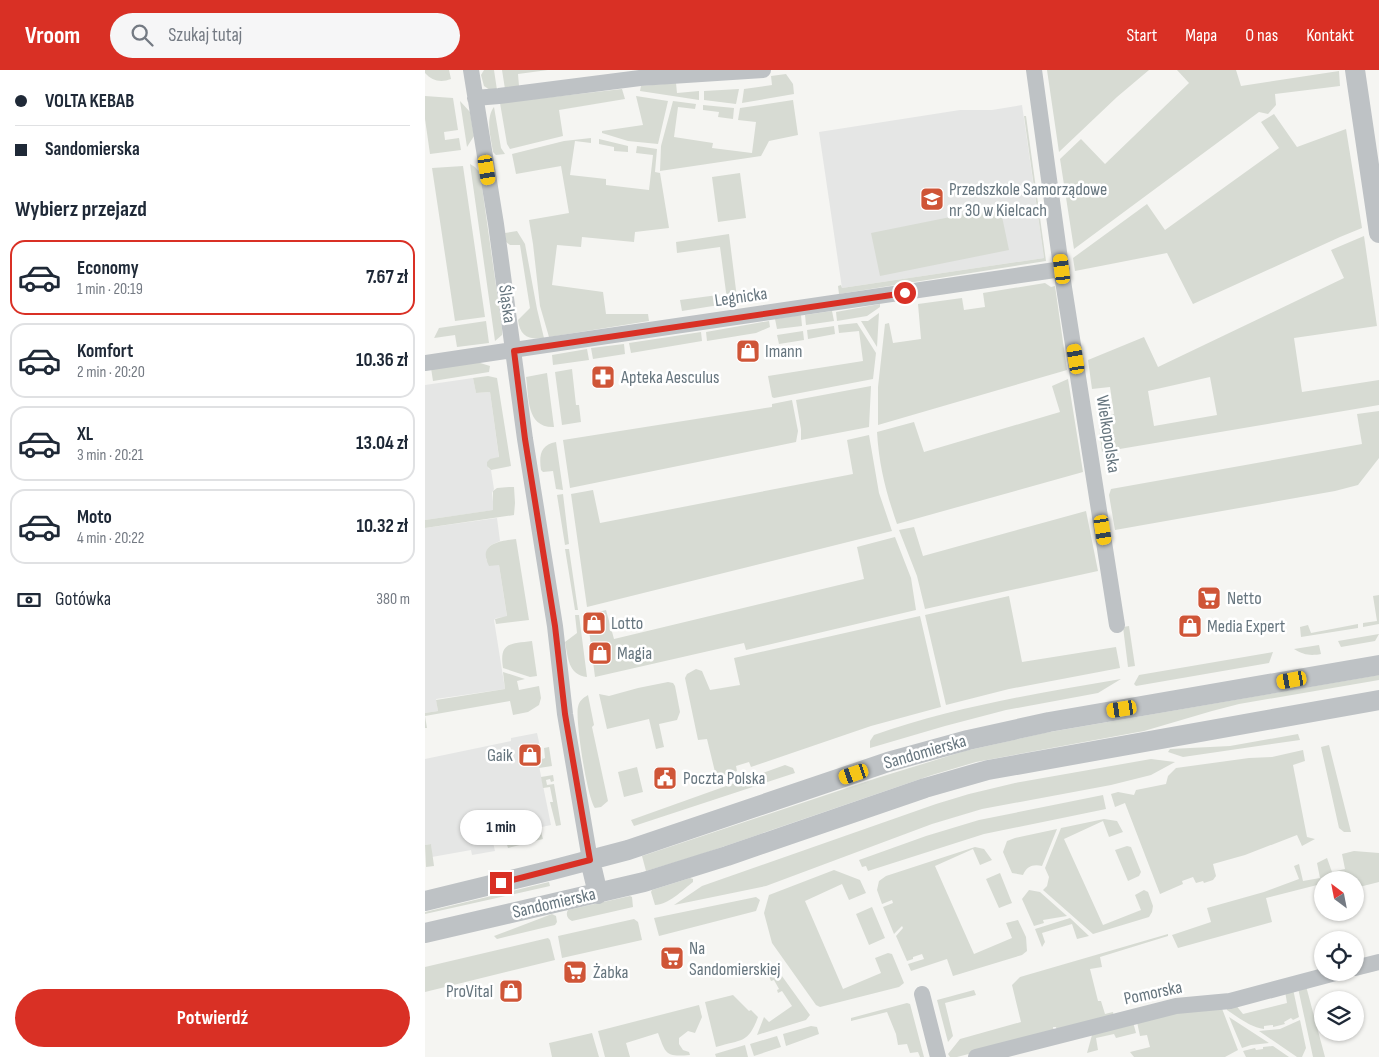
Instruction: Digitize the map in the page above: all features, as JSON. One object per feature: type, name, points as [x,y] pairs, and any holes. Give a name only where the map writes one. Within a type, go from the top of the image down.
[{"type":"street","name":"Śląska","points":[[471,70],[493,206],[525,439],[555,626],[565,714],[597,894]]},
{"type":"street","points":[[475,98],[640,78],[763,70]]},
{"type":"street","name":"Wielkopolska","points":[[1034,70],[1062,269],[1117,625]]},
{"type":"street","points":[[1355,70],[1379,233]]},
{"type":"street","name":"Legnicka","points":[[425,363],[1062,269]]},
{"type":"street","name":"Sandomierska","points":[[425,901],[590,860],[667,837],[888,762],[976,738],[1058,720],[1379,665]]},
{"type":"street","name":"Sandomierska","points":[[425,932],[597,894],[674,874],[925,788],[988,770],[1379,700]]},
{"type":"street","points":[[1364,966],[1379,962]]},
{"type":"street","name":"Pomorska","points":[[976,1057],[1179,1005],[1229,1001],[1314,979]]},
{"type":"street","points":[[922,994],[938,1057]]},
{"type":"shaded area","points":[[425,70],[449,70],[451,79],[437,81],[428,76]]},
{"type":"shaded area","points":[[484,70],[494,70],[497,90],[490,90],[484,86],[481,75]]},
{"type":"shaded area","points":[[502,70],[548,70],[518,74],[519,86],[505,89]]},
{"type":"shaded area","points":[[1047,70],[1149,70],[1117,97],[1059,152]]},
{"type":"shaded area","points":[[1177,70],[1236,70],[1241,86],[1339,71],[1340,86],[1275,94],[1276,105],[1268,114],[1259,112],[1074,249],[1060,159],[1081,139],[1105,164],[1189,83]]},
{"type":"shaded area","points":[[786,74],[793,84],[794,94],[742,103],[744,89],[772,85],[771,76]]},
{"type":"shaded area","points":[[676,83],[677,93],[699,91],[699,100],[640,91],[641,86]]},
{"type":"shaded area","points":[[622,89],[625,99],[559,110],[563,136],[510,149],[507,144],[500,103]]},
{"type":"shaded area","points":[[739,89],[736,104],[704,100],[704,91]]},
{"type":"shaded area","points":[[425,96],[453,98],[458,130],[444,132],[445,140],[459,138],[461,150],[430,154],[425,119]]},
{"type":"shaded area","points":[[636,96],[668,101],[658,144],[628,141],[602,133],[602,131],[643,125]]},
{"type":"shaded area","points":[[793,100],[798,135],[769,141],[761,156],[660,171],[661,146],[673,101],[696,104],[695,109],[678,107],[674,137],[713,143],[712,148],[752,153],[756,122],[738,120],[740,108]]},
{"type":"shaded area","points":[[460,101],[470,112],[474,136],[467,147]]},
{"type":"shaded area","points":[[703,105],[734,108],[733,119],[718,117],[719,112],[703,110]]},
{"type":"shaded area","name":"Przedszkole Samorządowe nr 30 w Kielcach","points":[[1022,105],[1044,258],[842,288],[819,132],[960,110],[992,110]]},
{"type":"shaded area","points":[[494,107],[501,148],[505,154],[496,155],[493,152],[489,123]]},
{"type":"shaded area","points":[[1274,114],[1297,147],[1346,129],[1362,228],[1193,304],[1167,253],[1075,271],[1073,258],[1147,204],[1165,230],[1279,148],[1261,122]]},
{"type":"shaded area","points":[[1024,116],[1026,116],[1046,261],[839,294],[838,286],[841,285],[842,288],[1044,258]]},
{"type":"shaded area","points":[[591,138],[591,143],[575,141],[570,175],[606,179],[606,185],[649,190],[653,155],[636,153],[637,146],[657,149],[655,172],[660,173],[669,228],[635,232],[634,242],[582,237],[581,247],[557,245],[552,285],[603,292],[606,314],[648,314],[649,321],[549,337],[540,306],[529,220],[569,213],[561,166],[516,174],[512,154],[564,141]]},
{"type":"shaded area","points":[[599,139],[628,146],[628,152],[614,151],[614,147],[599,144]]},
{"type":"shaded area","points":[[470,164],[480,173],[502,328],[502,335],[495,341]]},
{"type":"shaded area","points":[[463,166],[485,317],[455,321],[432,168]]},
{"type":"shaded area","points":[[740,173],[746,218],[718,222],[712,177]]},
{"type":"shaded area","points":[[1000,207],[1009,250],[880,276],[871,233]]},
{"type":"shaded area","points":[[517,231],[525,244],[544,338],[526,336],[519,325],[518,320],[530,308],[520,245],[510,245],[506,242],[505,233]]},
{"type":"shaded area","points":[[729,234],[738,306],[728,307],[720,247],[677,253],[676,242]]},
{"type":"shaded area","points":[[1364,236],[1377,326],[1294,338],[1302,392],[1379,380],[1379,405],[1102,452],[1099,427],[1104,425],[1104,421],[1108,420],[1108,416],[1114,414],[1110,387],[1092,389],[1088,360],[1144,337],[1158,367],[1344,278],[1331,250]],"holes":[[[1210,377],[1217,415],[1154,426],[1148,391]]]},
{"type":"shaded area","points":[[1045,283],[1051,287],[1055,286],[1067,370],[878,425],[878,387],[885,324],[889,323],[893,343],[921,339],[918,304],[962,298],[964,310],[985,307],[983,293]]},
{"type":"shaded area","points":[[718,295],[719,305],[682,311],[680,300]]},
{"type":"shaded area","points":[[880,304],[880,307],[867,316],[837,321],[836,312]]},
{"type":"shaded area","points":[[832,311],[834,321],[806,325],[805,315]]},
{"type":"shaded area","points":[[879,313],[877,347],[861,321],[868,321]]},
{"type":"shaded area","points":[[801,315],[802,326],[777,329],[775,319]]},
{"type":"shaded area","points":[[486,321],[489,343],[457,347],[455,335],[434,338],[439,328]]},
{"type":"shaded area","points":[[769,321],[770,327],[756,333],[707,341],[706,332]]},
{"type":"shaded area","points":[[857,323],[876,353],[873,379],[772,397],[768,376],[863,361],[859,331],[839,333],[838,325]]},
{"type":"shaded area","points":[[834,326],[835,334],[808,339],[807,330]]},
{"type":"shaded area","points":[[803,331],[804,340],[779,344],[777,335]]},
{"type":"shaded area","points":[[701,332],[702,341],[631,353],[629,343]]},
{"type":"shaded area","points":[[624,344],[625,354],[593,359],[591,348]]},
{"type":"shaded area","points":[[587,349],[589,360],[553,365],[552,355]]},
{"type":"shaded area","points":[[477,362],[490,366],[489,372],[433,381],[431,368]]},
{"type":"shaded area","points":[[572,369],[576,405],[579,405],[581,422],[562,425],[555,372]]},
{"type":"shaded area","points":[[547,373],[554,427],[545,426],[538,422],[534,417],[529,402],[526,377]]},
{"type":"shaded area","points":[[488,376],[497,378],[511,466],[491,470],[487,466],[487,462],[490,459],[499,457],[490,392],[476,393],[473,378]]},
{"type":"shaded area","points":[[473,378],[476,393],[490,392],[499,458],[488,468],[491,470],[494,489],[492,493],[494,510],[425,520],[425,385]]},
{"type":"shaded area","points":[[1068,379],[1083,472],[897,524],[879,456],[877,432],[914,422],[924,452],[1060,412],[1052,386]]},
{"type":"shaded area","points":[[871,386],[869,427],[801,440],[796,400]]},
{"type":"shaded area","points":[[792,400],[798,431],[796,442],[570,488],[563,440],[772,407],[772,404]]},
{"type":"shaded area","points":[[1379,411],[1379,458],[1358,485],[1335,491],[1115,530],[1109,495],[1111,489],[1362,444],[1357,414]]},
{"type":"shaded area","points":[[869,435],[879,493],[892,531],[587,607],[571,494],[593,490],[600,523],[853,474],[847,440]]},
{"type":"shaded area","points":[[556,442],[563,490],[556,489],[553,471],[543,472],[541,470],[540,460],[544,448]]},
{"type":"shaded area","points":[[514,487],[514,515],[425,528],[425,520],[493,510],[493,491],[497,488]]},
{"type":"shaded area","points":[[563,494],[569,544],[565,545],[557,495]]},
{"type":"shaded area","points":[[1086,511],[1098,571],[925,609],[917,576],[899,530],[914,527],[923,556]]},
{"type":"shaded area","points":[[497,518],[500,541],[488,548],[486,560],[499,565],[507,617],[494,620],[505,689],[436,699],[438,711],[425,713],[425,528]]},
{"type":"shaded area","points":[[895,537],[911,578],[916,610],[746,650],[744,643],[595,677],[587,615],[606,610],[614,639],[864,579],[857,547]]},
{"type":"shaded area","points":[[516,539],[529,620],[496,624],[495,619],[507,616],[499,565],[489,566],[486,552],[488,548],[498,542]]},
{"type":"shaded area","points":[[565,549],[569,549],[578,610],[575,610]]},
{"type":"shaded area","points":[[1379,595],[1379,624],[1363,627],[1363,623],[1377,621],[1373,596]]},
{"type":"shaded area","points":[[1009,596],[1022,662],[1116,647],[1120,668],[1009,689],[946,705],[925,615]]},
{"type":"shaded area","points":[[575,615],[579,615],[587,677],[581,676],[572,669],[567,654],[565,642],[577,633]]},
{"type":"shaded area","points":[[920,616],[941,707],[871,726],[751,767],[749,762],[736,766],[737,771],[695,786],[695,782],[716,776],[707,739],[698,740],[685,678],[687,674],[696,669],[702,671],[710,690],[740,685],[734,658]]},
{"type":"shaded area","points":[[1358,624],[1358,628],[1301,637],[1300,627],[1308,625],[1311,633]]},
{"type":"shaded area","points":[[1129,626],[1135,666],[1128,667],[1123,627]]},
{"type":"shaded area","points":[[1379,634],[1375,641],[1341,647],[1338,641]]},
{"type":"shaded area","points":[[532,641],[537,676],[530,677],[503,668],[503,653],[508,646]]},
{"type":"shaded area","points":[[1319,645],[1321,654],[1301,653],[1294,649]]},
{"type":"shaded area","points":[[1273,652],[1269,663],[1136,686],[1134,684],[1139,675]]},
{"type":"shaded area","points":[[503,672],[525,679],[517,681],[519,690],[539,686],[541,698],[539,705],[528,712],[513,715],[510,701],[425,716],[425,713],[438,711],[436,700],[505,689]]},
{"type":"shaded area","points":[[1379,675],[1379,680],[1239,704],[1144,731],[976,762],[646,871],[642,856],[877,778],[965,751],[1044,733]]},
{"type":"shaded area","points":[[1121,679],[1098,693],[1006,710],[870,748],[870,741],[874,735],[935,716],[1027,695]]},
{"type":"shaded area","points":[[668,682],[673,683],[675,686],[680,712],[677,720],[659,724],[664,747],[656,749],[649,719],[607,729],[599,694],[609,696]]},
{"type":"shaded area","points":[[588,695],[594,725],[592,727],[608,801],[601,807],[595,808],[585,775],[578,726],[579,705],[581,700]]},
{"type":"shaded area","points":[[537,733],[543,760],[538,761],[551,825],[492,838],[495,851],[472,855],[471,850],[432,857],[431,844],[425,845],[425,759],[511,741],[511,738]]},
{"type":"shaded area","points":[[1298,734],[1300,740],[1183,757],[1168,752],[1170,749],[1230,746]]},
{"type":"shaded area","points":[[1329,745],[1351,832],[1344,832],[1339,828],[1321,747]]},
{"type":"shaded area","points":[[549,747],[552,766],[539,768],[538,761],[545,758],[544,748]]},
{"type":"shaded area","points":[[1303,750],[1305,761],[1293,765],[1307,837],[1315,839],[1302,846],[1297,835],[1245,855],[1213,864],[1216,876],[1213,880],[1196,883],[1193,877],[1182,881],[1183,884],[1160,894],[1125,803],[1115,807],[1111,794],[1118,792],[1134,795],[1136,790],[1166,784],[1168,776],[1176,768],[1249,758],[1272,757]]},
{"type":"shaded area","points":[[1151,759],[1175,762],[1151,775],[1111,785],[982,809],[932,824],[766,886],[674,905],[702,886],[936,804],[1015,783]]},
{"type":"shaded area","points":[[785,765],[793,768],[795,773],[634,826],[631,820]]},
{"type":"shaded area","points":[[637,767],[643,792],[624,797],[618,772]]},
{"type":"shaded area","points":[[553,775],[554,781],[546,780],[547,785],[554,784],[561,825],[556,826],[550,802],[553,802],[550,787],[543,788],[541,777]]},
{"type":"shaded area","points":[[1103,795],[1106,809],[984,834],[868,871],[866,866],[862,867],[859,860],[926,836],[979,820]]},
{"type":"shaded area","points":[[1104,819],[1117,821],[1123,832],[1109,837],[1103,821],[1064,839],[1103,925],[1141,910],[1135,895],[1144,890],[1148,892],[1153,906],[1149,917],[1093,934],[1043,890],[1047,886],[1049,877],[1045,868],[1061,828]]},
{"type":"shaded area","points":[[540,828],[543,839],[508,848],[504,835]]},
{"type":"shaded area","points":[[1057,829],[1042,866],[1031,866],[1023,875],[1012,873],[1003,852],[1007,841]]},
{"type":"shaded area","points":[[431,844],[434,866],[426,867],[425,845]]},
{"type":"shaded area","points":[[1127,846],[1131,847],[1141,872],[1139,876],[1128,881],[1115,850]]},
{"type":"shaded area","points":[[975,847],[984,849],[992,860],[980,865],[973,849],[935,866],[974,954],[1012,938],[1006,923],[1018,920],[1026,937],[1027,951],[1022,955],[953,976],[947,959],[911,971],[908,964],[924,959],[922,954],[907,961],[896,936],[903,928],[902,926],[894,934],[883,907],[893,903],[892,900],[882,904],[877,890],[879,881],[886,876]]},
{"type":"shaded area","points":[[1354,851],[1379,853],[1379,882],[1364,886],[1364,871],[1336,871],[1345,869],[1342,854]]},
{"type":"shaded area","points":[[1327,858],[1332,871],[1319,871],[1317,863]]},
{"type":"shaded area","points":[[1299,864],[1303,881],[1314,879],[1314,886],[1266,898],[1272,922],[1178,948],[1172,935],[1211,922],[1207,908],[1264,892],[1299,879],[1294,866]]},
{"type":"shaded area","points":[[834,870],[860,880],[866,893],[849,900],[842,884],[805,901],[843,989],[881,973],[875,958],[888,953],[892,954],[904,983],[899,987],[820,1007],[816,1005],[772,943],[764,913],[769,895]]},
{"type":"shaded area","points":[[1000,873],[1012,903],[999,908],[986,879]]},
{"type":"shaded area","points":[[690,878],[693,879],[693,882],[680,893],[665,903],[655,905],[652,890]]},
{"type":"shaded area","points":[[549,882],[550,886],[425,914],[425,912]]},
{"type":"shaded area","points":[[1029,890],[1040,892],[1067,916],[1043,920],[1044,923],[1034,926],[1022,899]]},
{"type":"shaded area","points":[[632,897],[633,907],[572,921],[567,915],[568,910]]},
{"type":"shaded area","points":[[756,897],[760,900],[756,911],[659,936],[654,918]]},
{"type":"shaded area","points":[[872,907],[885,938],[869,945],[856,914]]},
{"type":"shaded area","points":[[552,914],[556,916],[557,922],[555,925],[497,939],[494,936]]},
{"type":"shaded area","points":[[1070,918],[1089,936],[1077,939],[1072,924],[1042,933],[1045,942],[1042,947],[1035,929]]},
{"type":"shaded area","points":[[634,919],[638,922],[642,940],[562,958],[558,936]]},
{"type":"shaded area","points":[[1168,934],[1168,936],[1100,957],[1102,967],[1090,969],[1098,1001],[1101,1001],[1105,1014],[1113,1012],[1114,1017],[1057,1031],[1056,1027],[1053,1027],[1054,1032],[957,1057],[950,1057],[948,1054],[960,1039],[1021,1022],[1012,985],[1020,977]]},
{"type":"shaded area","points":[[548,938],[555,960],[425,992],[425,967]]},
{"type":"shaded area","points":[[774,965],[810,1015],[806,1020],[757,1035],[764,1017],[769,1022],[792,1006],[782,991],[778,993],[777,990],[779,989],[774,980],[771,981],[765,967]]},
{"type":"shaded area","points":[[1306,986],[1314,1016],[1314,1041],[1321,1041],[1325,1057],[1313,1057],[1298,988]]},
{"type":"shaded area","points":[[1293,989],[1299,1017],[1293,1020],[1291,1018],[1284,1022],[1285,1024],[1273,1027],[1273,1025],[1264,1026],[1264,1029],[1259,1028],[1245,1022],[1227,1010],[1226,1006],[1235,1004],[1243,1014],[1287,1003],[1285,991]]},
{"type":"shaded area","points":[[974,990],[976,995],[945,1003],[953,1036],[948,1042],[937,1000]]},
{"type":"shaded area","points":[[733,995],[758,1017],[751,1032],[743,1039],[716,1047],[705,1002]]},
{"type":"shaded area","points":[[907,1003],[910,1004],[924,1057],[920,1057],[918,1052],[910,1053],[907,1044],[898,1045],[896,1034],[887,1012],[851,1021],[851,1018]]},
{"type":"shaded area","points":[[699,1005],[702,1017],[695,1033],[688,1031],[679,1038],[679,1044],[690,1055],[668,1053],[658,1033],[626,1043],[630,1057],[605,1057],[598,1031]]},
{"type":"shaded area","points":[[1221,1006],[1238,1050],[1225,1057],[1134,1057],[1130,1052],[1150,1047],[1147,1035],[1140,1036],[1137,1022],[1185,1009]]},
{"type":"shaded area","points":[[1229,1017],[1269,1043],[1242,1048]]},
{"type":"shaded area","points":[[1300,1020],[1306,1048],[1302,1057],[1297,1057],[1259,1031],[1280,1029]]},
{"type":"shaded area","points":[[1133,1022],[1136,1033],[1116,1038],[1114,1034],[1096,1038],[1098,1050],[1087,1053],[1092,1035]]},
{"type":"shaded area","points":[[811,1026],[817,1027],[819,1034],[786,1046],[783,1034]]},
{"type":"shaded area","points":[[592,1033],[599,1057],[552,1057],[549,1043]]},
{"type":"shaded area","points":[[777,1036],[781,1047],[754,1056],[750,1044]]},
{"type":"shaded area","points":[[745,1045],[748,1057],[716,1057],[715,1054]]},
{"type":"shaded area","points":[[1273,1046],[1289,1057],[1246,1057],[1243,1051],[1255,1048],[1256,1050],[1263,1049],[1263,1047]]},
{"type":"place","name":"Przedszkole Samorządowe nr 30 w Kielcach","points":[[932,199]]},
{"type":"place","name":"Imann","points":[[748,351]]},
{"type":"place","name":"Apteka Aesculus","points":[[603,377]]},
{"type":"place","name":"Netto","points":[[1209,598]]},
{"type":"place","name":"Lotto","points":[[594,623]]},
{"type":"place","name":"Media Expert","points":[[1190,626]]},
{"type":"place","name":"Magia","points":[[600,653]]},
{"type":"place","name":"Gaik","points":[[530,755]]},
{"type":"place","name":"Poczta Polska","points":[[665,778]]},
{"type":"place","name":"Na Sandomierskiej","points":[[672,958]]},
{"type":"place","name":"Żabka","points":[[575,972]]},
{"type":"place","name":"ProVital","points":[[511,991]]},
{"type":"route","points":[[501,883],[590,860],[561,690],[555,626],[540,523],[525,439],[514,351],[905,293]]}]
